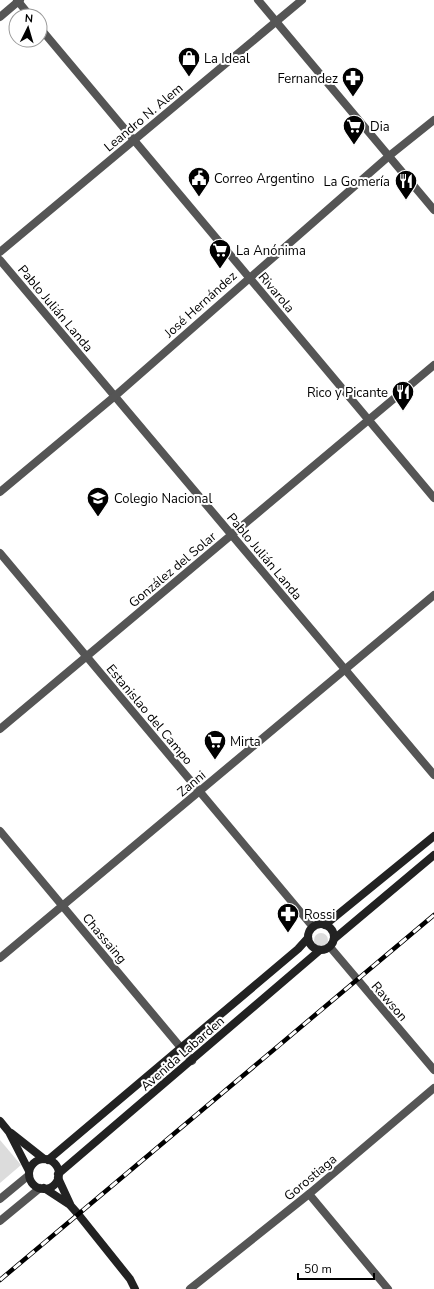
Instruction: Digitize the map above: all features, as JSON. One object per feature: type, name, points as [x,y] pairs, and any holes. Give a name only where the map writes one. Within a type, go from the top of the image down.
[{"type":"main road","points":[[325,925],[434,836]]},
{"type":"main road","points":[[334,939],[332,930],[325,925],[313,927],[308,938],[312,947],[320,950],[330,947],[334,939],[434,855]]},
{"type":"main road","name":"Avenida Labarden","points":[[46,1159],[181,1048],[308,938]]},
{"type":"main road","name":"Avenida Labarden","points":[[58,1176],[320,950]]},
{"type":"main road","points":[[0,1121],[9,1132],[33,1184],[70,1205]]},
{"type":"main road","points":[[9,1132],[55,1164],[58,1176],[70,1205],[130,1279],[136,1289]]},
{"type":"main road","points":[[29,1173],[34,1162],[46,1159]]},
{"type":"main road","points":[[42,1188],[54,1184],[58,1176]]},
{"type":"main road","points":[[130,1279],[141,1289]]},
{"type":"street","points":[[0,16],[18,0]]},
{"type":"street","points":[[258,0],[434,210]]},
{"type":"street","name":"Leandro N. Alem","points":[[0,252],[302,0]]},
{"type":"street","name":"Rivarola","points":[[48,38],[434,498]]},
{"type":"street","name":"José Hernández","points":[[0,492],[115,396],[249,277],[389,156],[434,120]]},
{"type":"street","name":"Pablo Julián Landa","points":[[0,260],[434,775]]},
{"type":"street","name":"González del Solar","points":[[0,729],[434,365]]},
{"type":"street","name":"Estanislao del Campo","points":[[0,553],[313,927]]},
{"type":"street","name":"Zanni","points":[[0,958],[434,595]]},
{"type":"street","name":"Chassaing","points":[[0,831],[192,1061]]},
{"type":"street","name":"Rawson","points":[[330,947],[434,1070]]},
{"type":"street","name":"Gorostiaga","points":[[190,1289],[197,1286],[309,1194],[434,1088]]},
{"type":"street","points":[[0,1199],[29,1173]]},
{"type":"street","points":[[0,1221],[42,1188]]},
{"type":"street","points":[[309,1194],[388,1289]]},
{"type":"shaded area","points":[[318,933],[324,933],[328,937],[328,943],[324,947],[318,947],[314,943],[314,937]]},
{"type":"shaded area","points":[[0,1140],[21,1165],[0,1183]]},
{"type":"railway","points":[[0,1280],[434,915]]},
{"type":"place","name":"La Ideal","points":[[189,78]]},
{"type":"place","name":"Fernandez","points":[[353,98]]},
{"type":"place","name":"Dia","points":[[354,146]]},
{"type":"place","name":"Correo Argentino","points":[[199,198]]},
{"type":"place","name":"La Gomería","points":[[406,200]]},
{"type":"place","name":"La Anónima","points":[[220,270]]},
{"type":"place","name":"Rico y Picante","points":[[403,412]]},
{"type":"place","name":"Colegio Nacional","points":[[98,518]]},
{"type":"place","name":"Mirta","points":[[215,760]]},
{"type":"place","name":"Rossi","points":[[288,934]]}]
